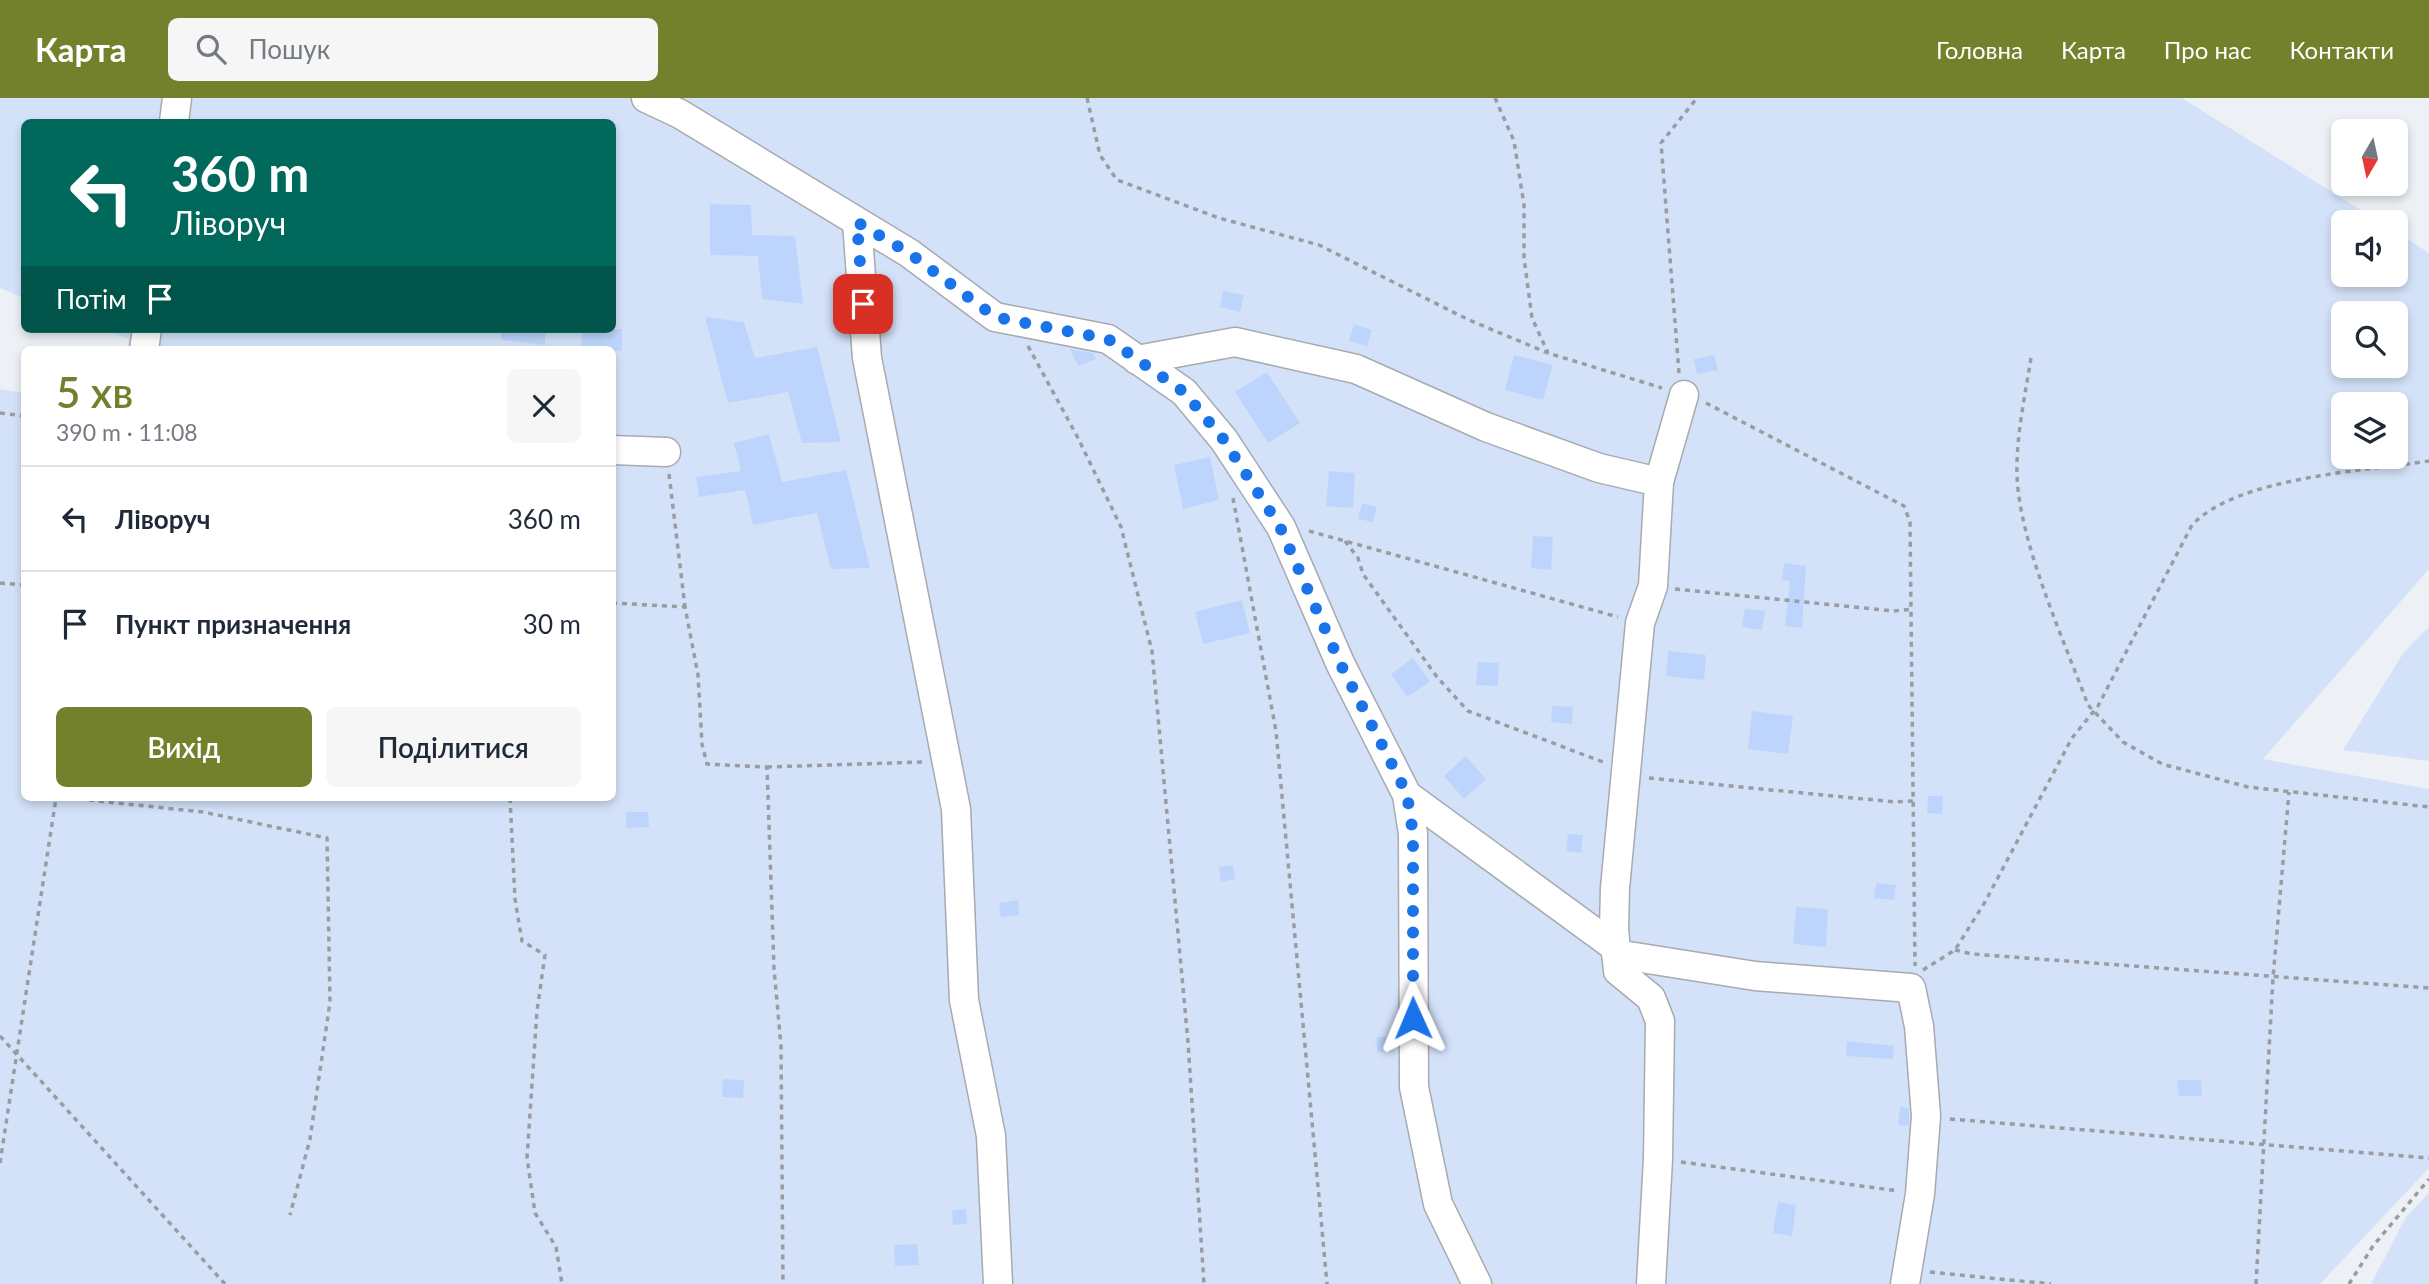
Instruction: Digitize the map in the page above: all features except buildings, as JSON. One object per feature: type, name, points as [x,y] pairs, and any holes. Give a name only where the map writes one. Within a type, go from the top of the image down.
[{"type":"street","points":[[174,119],[177,98]]},
{"type":"street","points":[[646,98],[680,114],[909,253],[995,317],[1108,339],[1184,392],[1224,440],[1280,527],[1340,663],[1407,794],[1413,834],[1414,1087],[1438,1204],[1476,1284]]},
{"type":"street","points":[[857,222],[867,358],[956,809],[964,1000],[991,1136],[998,1284]]},
{"type":"street","points":[[1137,359],[1235,342],[1356,369],[1486,427],[1599,468],[1659,482]]},
{"type":"street","points":[[1651,1284],[1658,1159],[1660,1021],[1651,998],[1618,971],[1615,951],[1615,888],[1640,623],[1653,586],[1659,482],[1684,395]]},
{"type":"street","points":[[616,450],[666,452]]},
{"type":"street","points":[[1407,794],[1615,951],[1755,976],[1911,988],[1919,1026],[1926,1116],[1920,1194],[1906,1278]]},
{"type":"path","points":[[1087,98],[1100,155],[1117,180],[1219,218],[1319,245],[1469,320],[1548,352],[1603,367],[1721,409],[1748,427],[1904,506],[1910,522],[1913,609],[1914,939],[1917,974],[1955,950],[1985,902],[2072,738],[2093,712],[2192,525],[2201,516],[2255,489],[2429,461]]},
{"type":"path","points":[[1495,98],[1514,141],[1524,205],[1524,258],[1532,318],[1548,352]]},
{"type":"path","points":[[1684,395],[1677,363],[1661,143],[1697,98]]},
{"type":"path","points":[[1018,321],[1121,527],[1152,652],[1188,1042],[1204,1284]]},
{"type":"path","points":[[2031,358],[2017,456],[2021,509],[2033,551],[2093,712],[2123,742],[2148,759],[2248,787],[2429,807]]},
{"type":"path","points":[[0,413],[21,416]]},
{"type":"path","points":[[666,452],[685,607],[698,675],[702,744],[707,764],[768,767],[947,760]]},
{"type":"path","points":[[1239,463],[1233,481],[1233,498],[1276,731],[1327,1284]]},
{"type":"path","points":[[1280,527],[1291,526],[1640,623]]},
{"type":"path","points":[[1345,541],[1358,558],[1363,575],[1437,677],[1468,711],[1612,765],[1625,774],[1895,802],[1915,801]]},
{"type":"path","points":[[0,583],[21,585]]},
{"type":"path","points":[[1653,586],[1658,589],[1893,611],[1913,609]]},
{"type":"path","points":[[616,603],[685,607]]},
{"type":"path","points":[[768,767],[774,969],[780,1046],[783,1284]]},
{"type":"path","points":[[2256,1284],[2273,978],[2289,792]]},
{"type":"path","points":[[0,1163],[57,801]]},
{"type":"path","points":[[98,801],[203,812],[327,838],[330,1002],[310,1139],[290,1215]]},
{"type":"path","points":[[510,801],[515,899],[522,941],[545,955],[537,1010],[527,1158],[536,1213],[556,1247],[562,1284]]},
{"type":"path","points":[[1955,950],[1972,954],[2429,988]]},
{"type":"path","points":[[0,1036],[225,1284]]},
{"type":"path","points":[[1926,1116],[2429,1158]]},
{"type":"path","points":[[1658,1159],[1920,1194]]},
{"type":"path","points":[[2349,1284],[2373,1246],[2429,1179]]},
{"type":"path","points":[[1906,1278],[2051,1284]]},
{"type":"shaded area","points":[[0,98],[2182,98],[2331,191],[2331,196],[2338,196],[2361,210],[2331,210],[2331,287],[2408,287],[2408,240],[2429,253],[2429,569],[2263,759],[2429,789],[2429,1168],[2320,1284],[0,1284],[0,389],[21,392],[21,801],[616,801],[616,346],[128,346],[129,339],[113,333],[616,333],[616,119],[21,119],[21,297],[0,288]]},
{"type":"shaded area","points":[[2429,627],[2429,761],[2343,750],[2404,652]]},
{"type":"shaded area","points":[[2429,1193],[2429,1284],[2371,1284],[2406,1217]]},
{"type":"route","points":[[863,304],[857,222],[909,253],[995,317],[1108,339],[1184,392],[1224,440],[1280,527],[1340,663],[1407,794],[1413,834],[1413,1018]]}]
